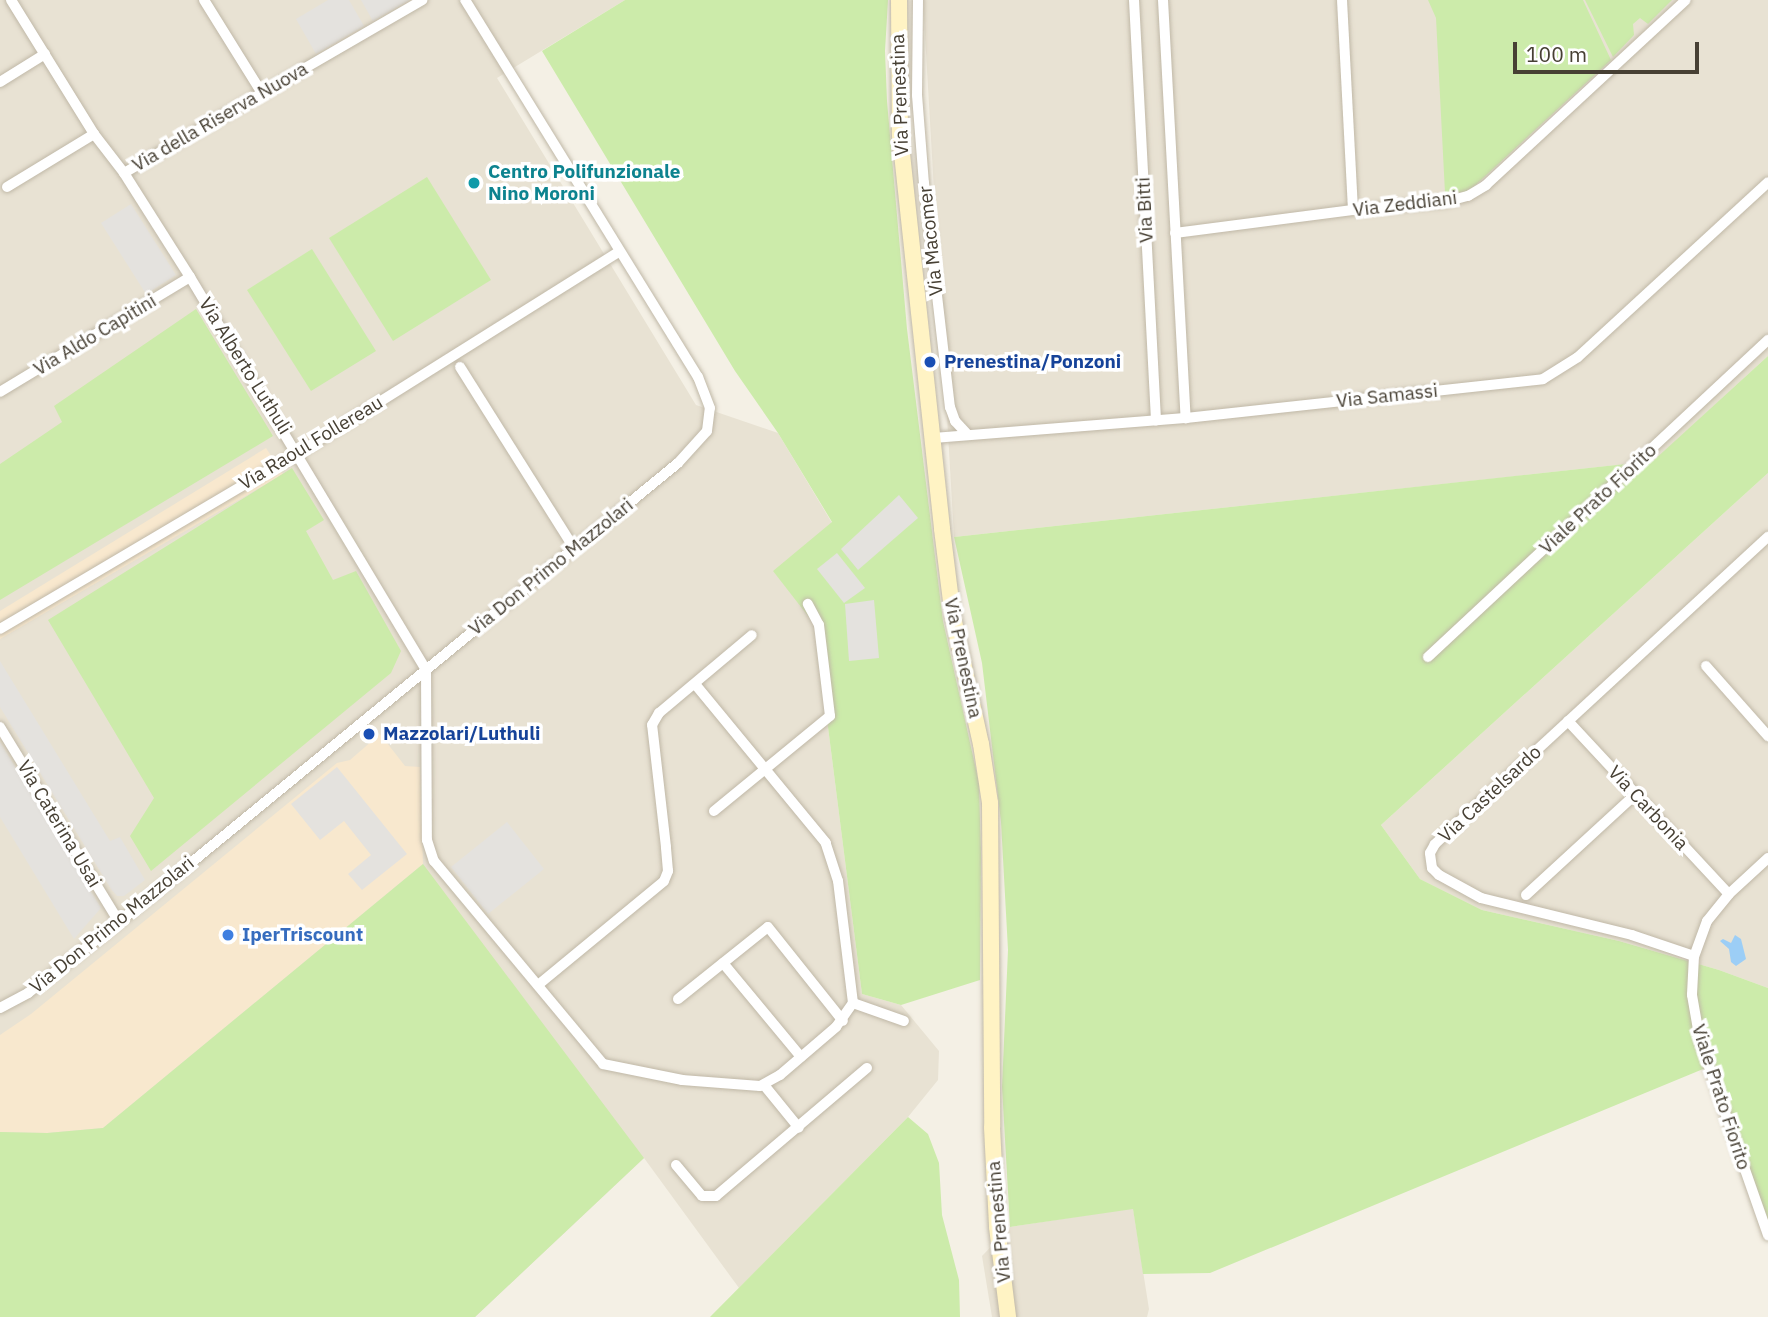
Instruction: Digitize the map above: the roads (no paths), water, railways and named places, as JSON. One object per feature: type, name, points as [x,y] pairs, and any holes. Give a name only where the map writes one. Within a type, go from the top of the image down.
[{"type":"main road","name":"Via Prenestina","points":[[899,0],[900,135],[932,438],[953,617],[990,795],[992,1127],[997,1227],[1008,1317]]},
{"type":"street","name":"Via della Riserva Nuova","points":[[11,0],[94,134],[124,173],[423,0]]},
{"type":"street","points":[[204,0],[262,93]]},
{"type":"street","name":"Via Don Primo Mazzolari","points":[[0,1009],[29,993],[119,922],[690,452],[707,431],[711,419],[707,396],[698,377],[465,0]]},
{"type":"street","name":"Via Macomer","points":[[918,0],[917,95],[924,183],[949,401],[953,417],[967,434]]},
{"type":"street","name":"Via Bitti","points":[[1134,0],[1156,420]]},
{"type":"street","name":"Via Bitti","points":[[1163,0],[1186,418]]},
{"type":"street","points":[[1342,0],[1353,210]]},
{"type":"street","name":"Via Zeddiani","points":[[1175,233],[1353,210],[1450,201],[1478,191],[1686,0]]},
{"type":"street","points":[[0,82],[45,54]]},
{"type":"street","points":[[7,187],[94,134]]},
{"type":"street","name":"Via Alberto Luthuli","points":[[124,173],[298,453],[426,669]]},
{"type":"street","name":"Via Samassi","points":[[932,438],[1186,418],[1528,382],[1548,377],[1578,357],[1768,182]]},
{"type":"street","name":"Via Raoul Follereau","points":[[0,629],[298,453],[619,252]]},
{"type":"street","name":"Via Aldo Capitini","points":[[0,392],[190,277]]},
{"type":"street","name":"Viale Prato Fiorito","points":[[1428,657],[1768,340]]},
{"type":"street","points":[[460,367],[574,548]]},
{"type":"street","name":"Via Castelsardo","points":[[1694,956],[1632,935],[1493,902],[1443,878],[1432,868],[1430,853],[1435,844],[1768,537]]},
{"type":"street","points":[[714,811],[830,716],[819,625],[808,604]]},
{"type":"street","points":[[538,985],[666,878],[666,840],[651,730],[657,716],[752,635]]},
{"type":"street","points":[[1706,666],[1768,736]]},
{"type":"street","points":[[426,669],[428,840],[434,861],[538,985],[594,1057],[608,1066],[682,1080],[764,1085],[843,1021],[853,1003],[831,851],[767,769],[695,684]]},
{"type":"street","name":"Via Carbonia","points":[[1568,721],[1729,894]]},
{"type":"street","name":"Via Caterina Usai","points":[[0,727],[119,922]]},
{"type":"street","points":[[1526,895],[1636,794]]},
{"type":"street","name":"Viale Prato Fiorito","points":[[1768,858],[1729,894],[1707,921],[1694,956],[1692,995],[1697,1030],[1768,1235]]},
{"type":"street","points":[[678,999],[768,927],[843,1021]]},
{"type":"street","points":[[723,962],[801,1057]]},
{"type":"street","points":[[853,1003],[904,1021]]},
{"type":"street","points":[[676,1165],[702,1196],[712,1198],[799,1128],[867,1068]]},
{"type":"street","points":[[764,1085],[799,1128]]},
{"type":"water","points":[[1735,935],[1741,939],[1746,959],[1736,966],[1731,962],[1729,949],[1720,941],[1723,939],[1731,943]]},
{"type":"place","name":"Centro Polifunzionale Nino Moroni","points":[[474,183]]},
{"type":"place","name":"Prenestina/Ponzoni","points":[[930,362]]},
{"type":"place","name":"Mazzolari/Luthuli","points":[[369,734]]},
{"type":"place","name":"IperTriscount","points":[[228,935]]}]
